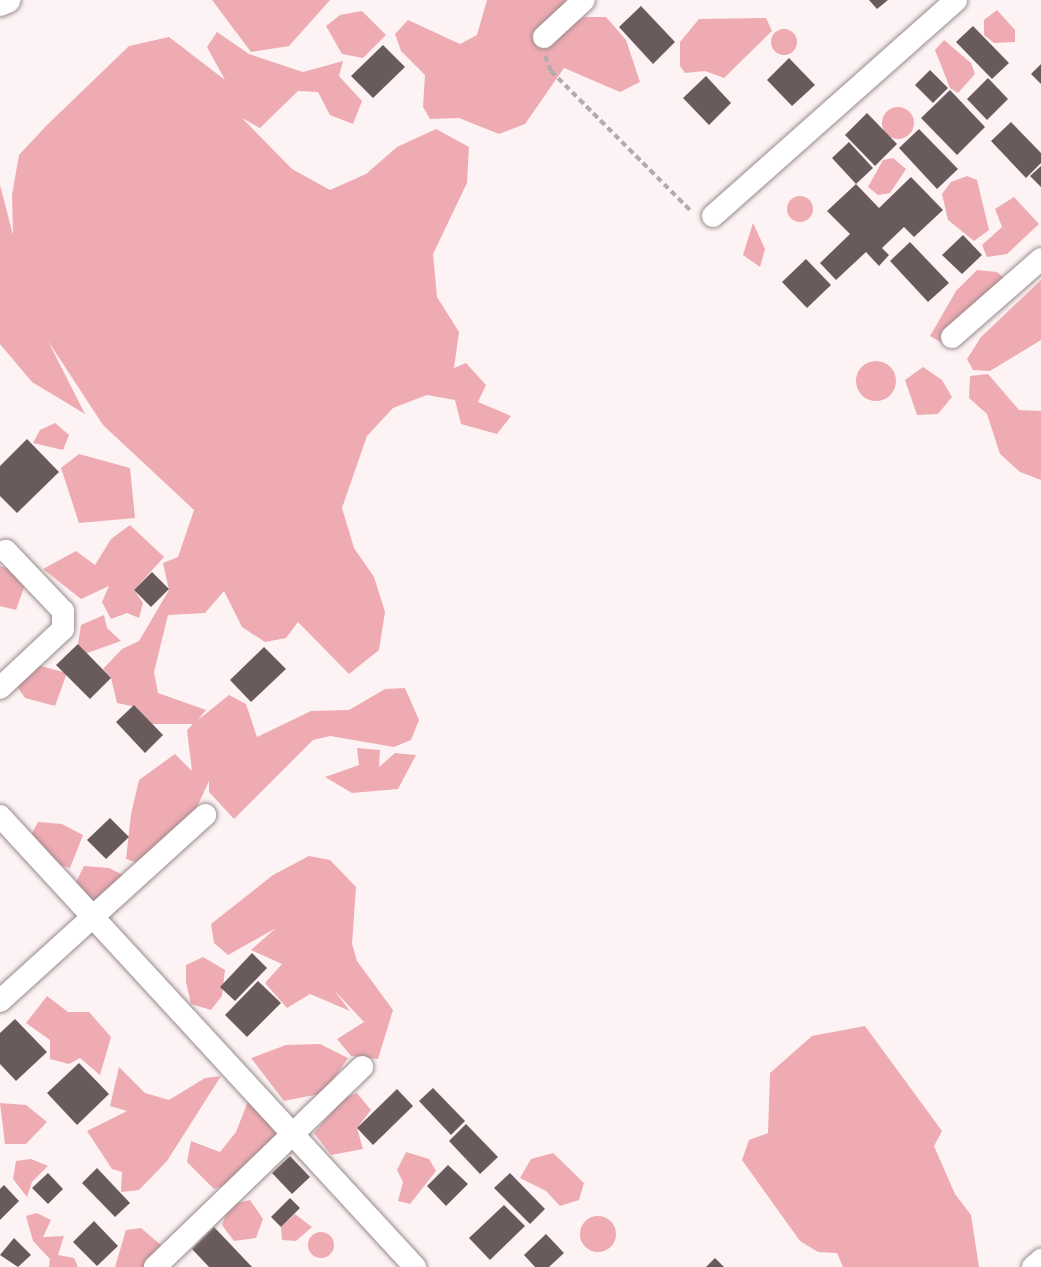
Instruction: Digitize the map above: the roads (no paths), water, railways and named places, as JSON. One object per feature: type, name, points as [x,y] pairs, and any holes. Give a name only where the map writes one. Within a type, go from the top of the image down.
[{"type":"street","points":[[0,3],[7,0]]},
{"type":"street","points":[[544,37],[584,0]]},
{"type":"street","points":[[713,216],[956,0]]},
{"type":"street","points":[[952,337],[1041,259]]},
{"type":"street","points":[[0,688],[63,629],[63,611],[6,551]]},
{"type":"street","points":[[0,1001],[205,815]]},
{"type":"street","points":[[0,816],[415,1267]]},
{"type":"street","points":[[155,1267],[362,1067]]},
{"type":"street","points":[[1033,1267],[1041,1260]]}]
